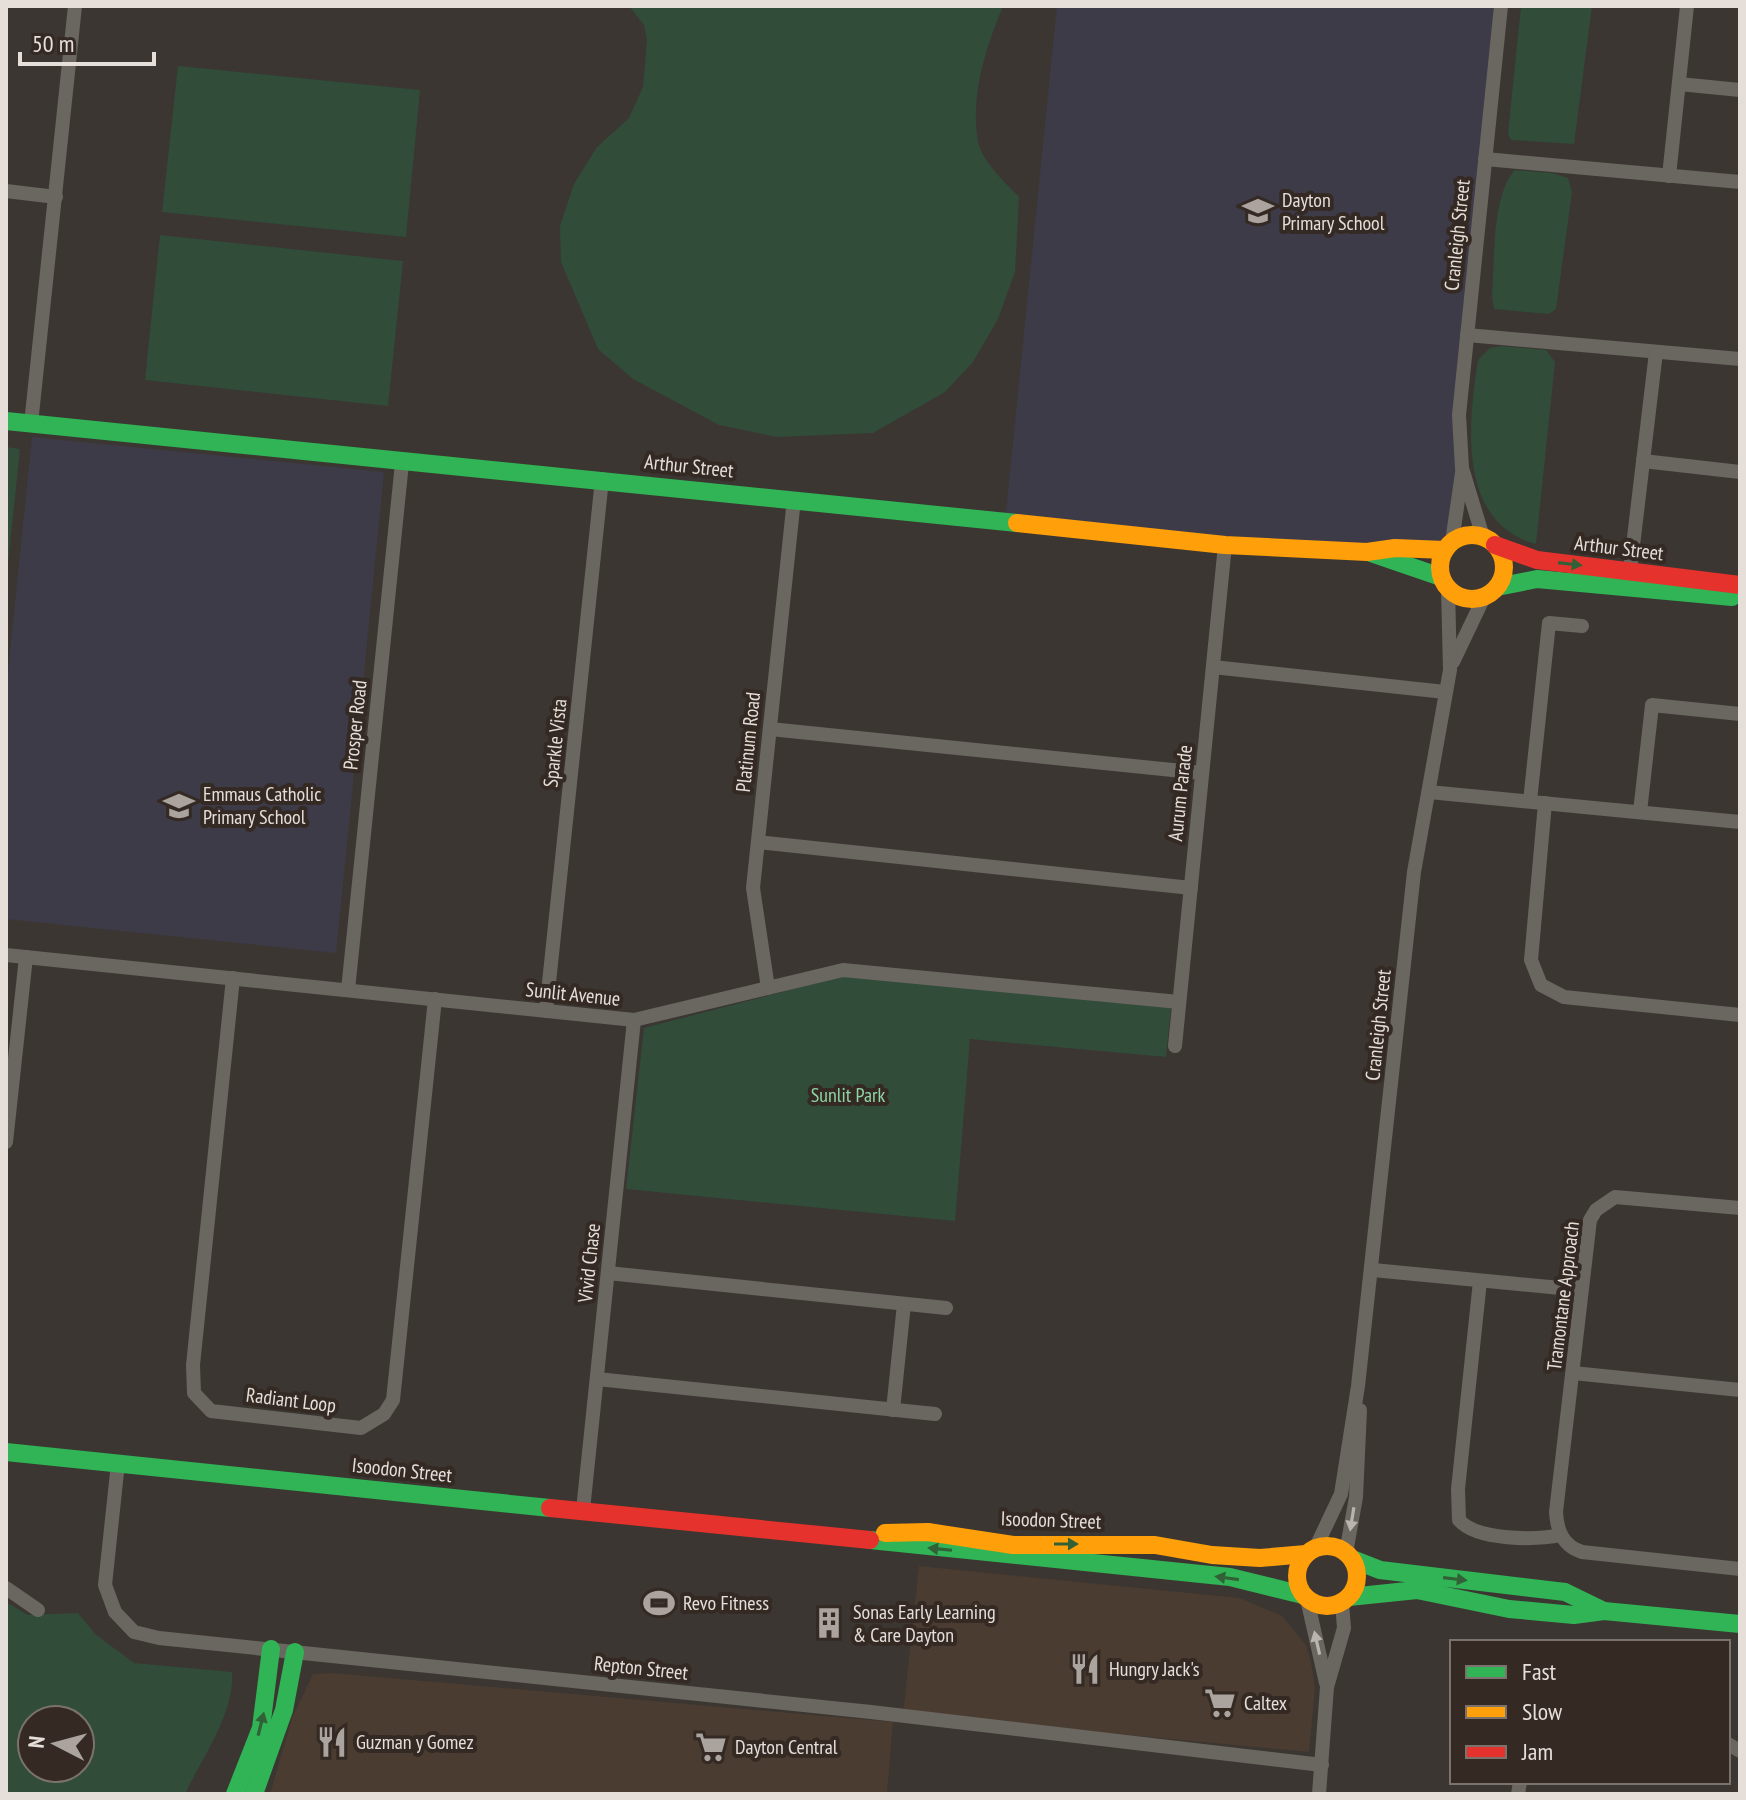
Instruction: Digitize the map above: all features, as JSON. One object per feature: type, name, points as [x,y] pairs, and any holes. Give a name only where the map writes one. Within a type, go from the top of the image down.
[{"type":"street","points":[[31,424],[75,6]]},
{"type":"street","name":"Cranleigh Street","points":[[1448,546],[1462,468],[1459,415],[1501,6]]},
{"type":"street","points":[[1669,176],[1687,6]]},
{"type":"street","points":[[1679,84],[1740,90]]},
{"type":"street","points":[[1485,159],[1740,182]]},
{"type":"street","points":[[6,191],[56,197]]},
{"type":"street","points":[[1467,335],[1740,359]]},
{"type":"street","points":[[1630,571],[1656,352]]},
{"type":"street","name":"Arthur Street","points":[[6,421],[402,463],[602,479],[1225,545],[1367,552],[1448,546]]},
{"type":"street","points":[[1643,461],[1740,472]]},
{"type":"street","name":"Prosper Road","points":[[348,990],[402,463]]},
{"type":"street","name":"Cranleigh Street","points":[[1462,468],[1489,541]]},
{"type":"street","name":"Sparkle Vista","points":[[546,1011],[602,479]]},
{"type":"street","name":"Platinum Road","points":[[768,988],[753,905],[794,499]]},
{"type":"street","points":[[1470,535],[1489,541],[1504,565],[1490,592],[1465,599],[1445,583],[1440,563],[1448,546],[1470,535]]},
{"type":"street","name":"Arthur Street","points":[[1489,541],[1537,560],[1740,585]]},
{"type":"street","name":"Aurum Parade","points":[[1175,1046],[1225,545]]},
{"type":"street","name":"Arthur Street","points":[[1367,552],[1445,583]]},
{"type":"street","name":"Arthur Street","points":[[1490,592],[1537,579],[1740,598]]},
{"type":"street","name":"Cranleigh Street","points":[[1445,583],[1450,670]]},
{"type":"street","name":"Cranleigh Street","points":[[1311,1551],[1341,1494],[1358,1386],[1414,872],[1445,692],[1450,670],[1490,592]]},
{"type":"street","points":[[1582,626],[1549,623],[1531,960],[1541,985],[1564,997],[1740,1015]]},
{"type":"street","points":[[1213,667],[1445,692]]},
{"type":"street","points":[[1640,812],[1652,705],[1740,714]]},
{"type":"street","points":[[770,729],[1202,773]]},
{"type":"street","points":[[1429,792],[1740,822]]},
{"type":"street","points":[[758,842],[1191,888]]},
{"type":"street","name":"Sunlit Avenue","points":[[6,955],[634,1020],[843,970],[1179,1002]]},
{"type":"street","points":[[6,1142],[26,957]]},
{"type":"street","name":"Radiant Loop","points":[[233,978],[193,1365],[194,1393],[211,1411],[317,1424],[361,1428],[384,1414],[393,1400],[435,999]]},
{"type":"street","name":"Vivid Chase","points":[[583,1510],[634,1020]]},
{"type":"street","name":"Tramontane Approach","points":[[1561,1535],[1556,1512],[1590,1220],[1605,1202],[1627,1197],[1740,1208]]},
{"type":"street","points":[[1373,1270],[1581,1290]]},
{"type":"street","points":[[608,1273],[946,1308]]},
{"type":"street","points":[[1480,1281],[1458,1489],[1459,1520],[1474,1530],[1533,1541],[1561,1535],[1571,1549],[1582,1552],[1740,1569]]},
{"type":"street","points":[[893,1410],[904,1304]]},
{"type":"street","points":[[1573,1373],[1740,1390]]},
{"type":"street","points":[[597,1379],[935,1414]]},
{"type":"street","name":"Cranleigh Street","points":[[1349,1556],[1362,1428],[1358,1386]]},
{"type":"street","name":"Isoodon Street","points":[[6,1452],[583,1510],[793,1535],[1230,1577],[1305,1597],[1326,1607],[1346,1600],[1417,1590],[1509,1609],[1574,1615],[1604,1611],[1740,1624]]},
{"type":"street","name":"Repton Street","points":[[118,1463],[105,1585],[115,1612],[134,1632],[159,1638],[871,1712],[1322,1765]]},
{"type":"street","name":"Isoodon Street","points":[[793,1535],[928,1532],[1013,1545],[1155,1545],[1212,1555],[1260,1558],[1331,1546],[1380,1570],[1565,1592],[1604,1611]]},
{"type":"street","points":[[1311,1551],[1297,1571],[1327,1687]]},
{"type":"street","points":[[1319,1794],[1327,1687],[1344,1628],[1346,1600],[1357,1574],[1349,1556]]},
{"type":"street","points":[[6,1588],[38,1610]]},
{"type":"street","points":[[235,1794],[261,1728],[271,1649]]},
{"type":"street","points":[[254,1794],[284,1710],[295,1652]]},
{"type":"shaded area","name":"Dayton Primary School","points":[[1057,6],[1501,6],[1459,415],[1462,468],[1445,550],[1005,522]]},
{"type":"shaded area","name":"Emmaus Catholic Primary School","points":[[32,437],[384,472],[336,953],[6,919],[6,692]]},
{"type":"shaded area","points":[[919,1566],[1239,1598],[1282,1616],[1306,1645],[1311,1662],[1315,1688],[1309,1752],[903,1714]]},
{"type":"shaded area","points":[[333,1673],[893,1722],[887,1794],[270,1794],[292,1718],[313,1674]]},
{"type":"green space","points":[[629,6],[1003,6],[981,72],[976,124],[984,156],[1019,197],[1015,272],[998,319],[973,362],[945,392],[873,433],[777,437],[719,425],[633,379],[598,349],[561,262],[560,226],[574,184],[597,147],[629,118],[643,87],[647,40],[644,25]]},
{"type":"green space","points":[[1521,6],[1592,6],[1574,144],[1511,140],[1508,134]]},
{"type":"green space","points":[[178,66],[420,90],[406,237],[162,212]]},
{"type":"green space","points":[[1515,170],[1552,173],[1568,178],[1572,192],[1556,309],[1549,314],[1494,309],[1492,296],[1498,212],[1507,181]]},
{"type":"green space","points":[[160,235],[403,261],[388,406],[145,380]]},
{"type":"green space","points":[[1490,348],[1546,350],[1555,362],[1536,544],[1510,533],[1492,515],[1480,493],[1474,468],[1472,412],[1478,360]]},
{"type":"green space","points":[[6,447],[20,449],[6,583]]},
{"type":"green space","name":"Sunlit Park","points":[[843,976],[1171,1008],[1166,1057],[970,1039],[955,1221],[626,1189],[644,1028]]},
{"type":"green space","points":[[6,1602],[28,1615],[78,1613],[95,1634],[134,1663],[232,1672],[232,1688],[223,1719],[185,1794],[6,1794]]},
{"type":"traffic: fast","points":[[6,421],[1017,523]]},
{"type":"traffic: fast","points":[[1371,553],[1441,577]]},
{"type":"traffic: fast","points":[[1497,587],[1537,579],[1732,597]]},
{"type":"traffic: fast","points":[[6,1452],[550,1508]]},
{"type":"traffic: fast","points":[[870,1540],[1230,1577],[1303,1595]]},
{"type":"traffic: fast","points":[[1352,1559],[1380,1570],[1565,1592],[1604,1611]]},
{"type":"traffic: fast","points":[[1349,1597],[1417,1590],[1509,1609],[1574,1615],[1604,1611],[1740,1624]]},
{"type":"traffic: fast","points":[[235,1794],[261,1728],[271,1649]]},
{"type":"traffic: fast","points":[[254,1794],[284,1710],[295,1652]]},
{"type":"traffic: slow","points":[[1017,523],[1225,545],[1367,552],[1395,548],[1445,550]]},
{"type":"traffic: slow","points":[[1472,535],[1484,537],[1495,544],[1502,555],[1504,567],[1502,579],[1495,590],[1484,597],[1472,599],[1460,597],[1449,590],[1442,579],[1440,567],[1442,555],[1449,544],[1460,537],[1472,535]]},
{"type":"traffic: slow","points":[[885,1533],[928,1532],[1013,1545],[1155,1545],[1212,1555],[1260,1558],[1306,1554]]},
{"type":"traffic: slow","points":[[1327,1546],[1339,1548],[1348,1555],[1355,1564],[1357,1576],[1355,1588],[1348,1597],[1339,1604],[1327,1606],[1315,1604],[1306,1597],[1299,1588],[1297,1576],[1299,1564],[1306,1555],[1315,1548],[1327,1546]]},
{"type":"traffic: jam","points":[[1495,545],[1537,560],[1740,585]]},
{"type":"traffic: jam","points":[[550,1508],[870,1540]]},
{"type":"place","name":"Dayton Primary School","points":[[1258,211]]},
{"type":"place","name":"Emmaus Catholic Primary School","points":[[179,806]]},
{"type":"place","name":"Revo Fitness","points":[[659,1603]]},
{"type":"place","name":"Sonas Early Learning & Care Dayton","points":[[829,1623]]},
{"type":"place","name":"Hungry Jack's","points":[[1085,1669]]},
{"type":"place","name":"Caltex","points":[[1220,1703]]},
{"type":"place","name":"Guzman y Gomez","points":[[332,1742]]},
{"type":"place","name":"Dayton Central","points":[[711,1747]]}]
